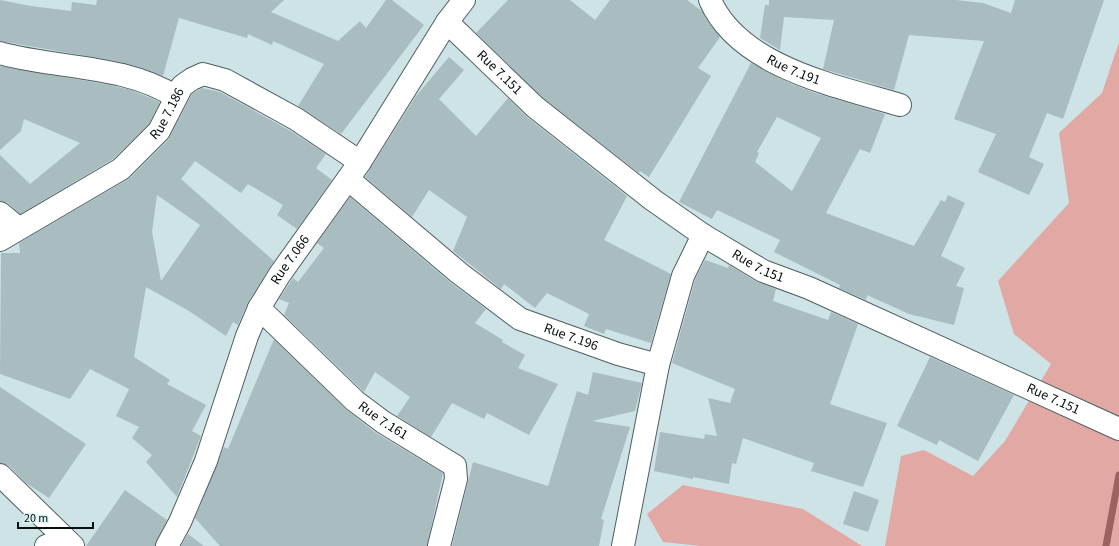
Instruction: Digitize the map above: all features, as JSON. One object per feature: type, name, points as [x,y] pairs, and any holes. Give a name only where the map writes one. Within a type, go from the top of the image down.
[{"type":"street","name":"Rue 7.066","points":[[167,546],[180,522],[206,461],[259,308],[280,274],[354,171],[447,22],[464,0]]},
{"type":"street","name":"Rue 7.191","points":[[710,0],[715,11],[745,45],[798,74],[900,105]]},
{"type":"street","name":"Rue 7.151","points":[[447,22],[535,107],[612,169],[703,235],[763,271],[809,288],[1119,429]]},
{"type":"street","points":[[0,53],[79,66],[141,80],[160,87],[176,97]]},
{"type":"street","name":"Rue 7.186","points":[[9,234],[121,169],[159,131],[182,86],[203,74],[225,80],[296,119],[354,171]]},
{"type":"street","name":"Rue 7.196","points":[[354,171],[459,273],[520,319],[618,354],[658,365]]},
{"type":"street","points":[[0,213],[9,234]]},
{"type":"street","points":[[622,546],[658,365],[683,276],[703,235]]},
{"type":"street","name":"Rue 7.161","points":[[259,308],[356,401],[383,422],[455,466],[456,479],[439,546]]},
{"type":"street","points":[[0,475],[61,544]]},
{"type":"shaded area","points":[[1119,42],[1119,546],[885,546],[901,456],[924,450],[973,476],[1005,441],[1051,364],[1014,334],[998,281],[1069,203],[1059,133],[1102,93]]},
{"type":"shaded area","points":[[683,485],[803,509],[862,546],[701,546],[663,542],[647,514]]},
{"type":"building","points":[[0,0],[71,11],[72,2],[96,5],[97,0],[284,0],[271,12],[338,41],[360,21],[366,28],[386,0],[392,0],[424,25],[341,134],[298,106],[324,64],[273,41],[272,45],[248,34],[247,38],[179,18],[163,76],[139,67],[115,61],[0,41]]},
{"type":"building","points":[[508,0],[570,0],[595,20],[610,0],[687,0],[702,11],[708,22],[720,37],[698,68],[711,76],[649,177],[640,171],[639,173],[543,98],[476,33]]},
{"type":"building","points":[[769,0],[956,0],[983,3],[1011,13],[1015,0],[1104,0],[1063,119],[1047,113],[1029,157],[1044,164],[1029,195],[978,172],[996,134],[954,119],[984,41],[909,35],[894,90],[823,69],[834,20],[784,17],[780,50],[760,38],[765,5],[769,5]]},
{"type":"building","points":[[449,57],[464,70],[439,99],[476,136],[508,98],[527,117],[627,196],[604,240],[671,274],[651,343],[606,329],[604,334],[584,326],[589,314],[547,293],[535,308],[504,284],[501,289],[453,251],[467,217],[429,190],[412,217],[365,177],[416,96]]},
{"type":"building","points":[[751,63],[787,82],[815,93],[885,114],[870,153],[860,149],[826,213],[914,246],[941,200],[945,202],[948,195],[965,203],[941,256],[965,268],[956,286],[964,288],[954,325],[909,314],[867,295],[866,300],[839,288],[840,285],[774,252],[780,240],[717,210],[712,219],[679,202]],"holes":[[[777,117],[821,138],[792,191],[755,162],[759,153],[757,152]]]},
{"type":"building","points":[[0,66],[110,85],[131,90],[160,102],[149,124],[113,159],[20,214],[8,203],[0,201],[0,155],[30,184],[80,143],[24,119],[21,131],[0,150]]},
{"type":"building","points":[[202,88],[220,92],[289,130],[326,154],[316,168],[332,180],[297,229],[277,215],[283,205],[248,184],[241,193],[195,161],[181,179],[274,261],[248,302],[238,325],[233,322],[226,336],[189,311],[146,287],[134,357],[170,380],[167,384],[206,405],[192,431],[201,436],[177,497],[146,462],[152,455],[132,438],[139,427],[116,416],[129,389],[90,369],[70,399],[0,374],[1,253],[20,253],[19,243],[130,178],[168,140],[192,94]],"holes":[[[157,195],[200,225],[161,281],[152,232]]]},
{"type":"building","points":[[350,197],[451,283],[486,309],[475,323],[503,340],[502,342],[525,355],[518,368],[558,384],[529,435],[487,413],[484,419],[452,403],[431,437],[397,416],[410,397],[375,372],[364,392],[284,315],[289,303],[279,299],[293,278],[298,282],[324,248],[317,243]]},
{"type":"building","points":[[705,260],[728,268],[729,265],[757,282],[776,289],[773,301],[828,320],[831,312],[858,324],[830,404],[887,423],[863,487],[811,471],[814,463],[743,438],[736,464],[732,463],[729,484],[693,477],[693,479],[654,471],[660,432],[704,439],[705,434],[717,436],[708,398],[730,403],[735,389],[672,363],[695,280]]},
{"type":"building","points":[[274,339],[348,411],[376,433],[443,473],[427,546],[220,546],[195,518],[224,447],[228,449]]},
{"type":"building","points":[[930,357],[1014,395],[978,461],[939,440],[937,445],[897,426]]},
{"type":"building","points":[[593,372],[642,383],[635,411],[592,421],[630,427],[601,519],[604,520],[599,546],[452,546],[473,462],[548,486],[577,391],[588,395]]},
{"type":"building","points":[[0,387],[86,444],[49,498],[26,483],[9,466],[0,463]]},
{"type":"building","points":[[125,490],[167,520],[155,546],[86,546]]},
{"type":"building","points":[[854,491],[879,500],[868,532],[843,524]]},
{"type":"building","points":[[188,534],[204,546],[181,546]]},
{"type":"waterway","points":[[1106,546],[1119,475]]}]
